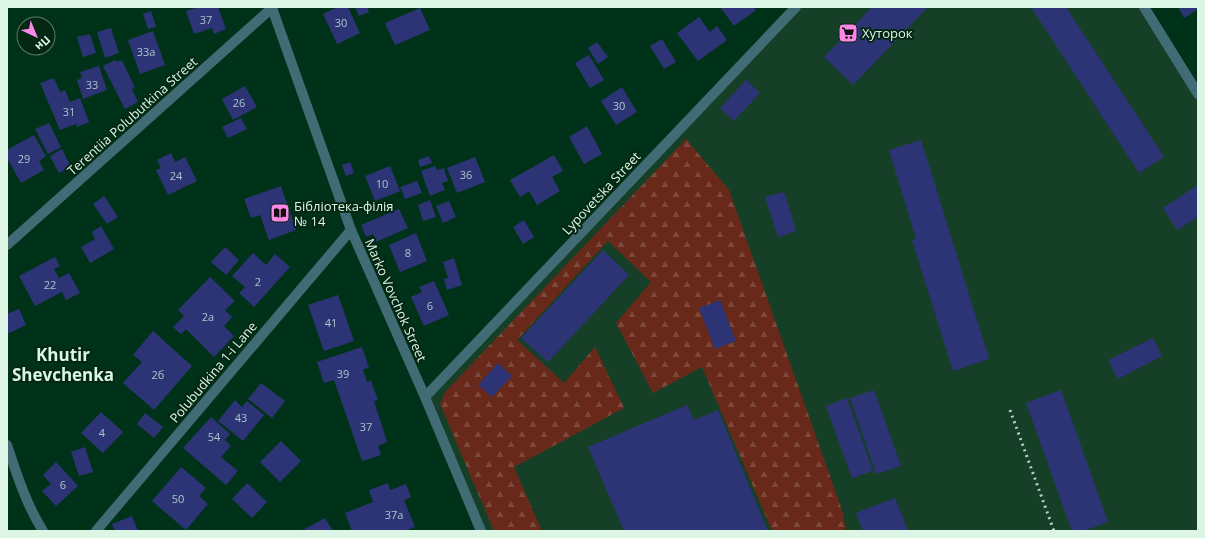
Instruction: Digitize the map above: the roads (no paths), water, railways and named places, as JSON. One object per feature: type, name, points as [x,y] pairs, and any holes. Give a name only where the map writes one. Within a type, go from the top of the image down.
[{"type":"street","name":"Marko Vovchok Street","points":[[273,7],[351,230],[426,397],[481,531]]},
{"type":"street","name":"Terentiia Polubutkina Street","points":[[7,245],[273,7]]},
{"type":"street","name":"Lypovetska Street","points":[[426,397],[796,7]]},
{"type":"street","points":[[1144,7],[1198,94]]},
{"type":"street","name":"Polubudkina 1-i Lane","points":[[96,531],[351,230]]},
{"type":"street","points":[[7,445],[21,489],[30,510],[43,531]]},
{"type":"railway","points":[[1010,410],[1054,531]]},
{"type":"place","name":"Хуторок","points":[[848,33]]},
{"type":"place","name":"Бібліотека-філія № 14","points":[[280,213]]},
{"type":"district","name":"Khutir Shevchenka","points":[[63,365]]}]
